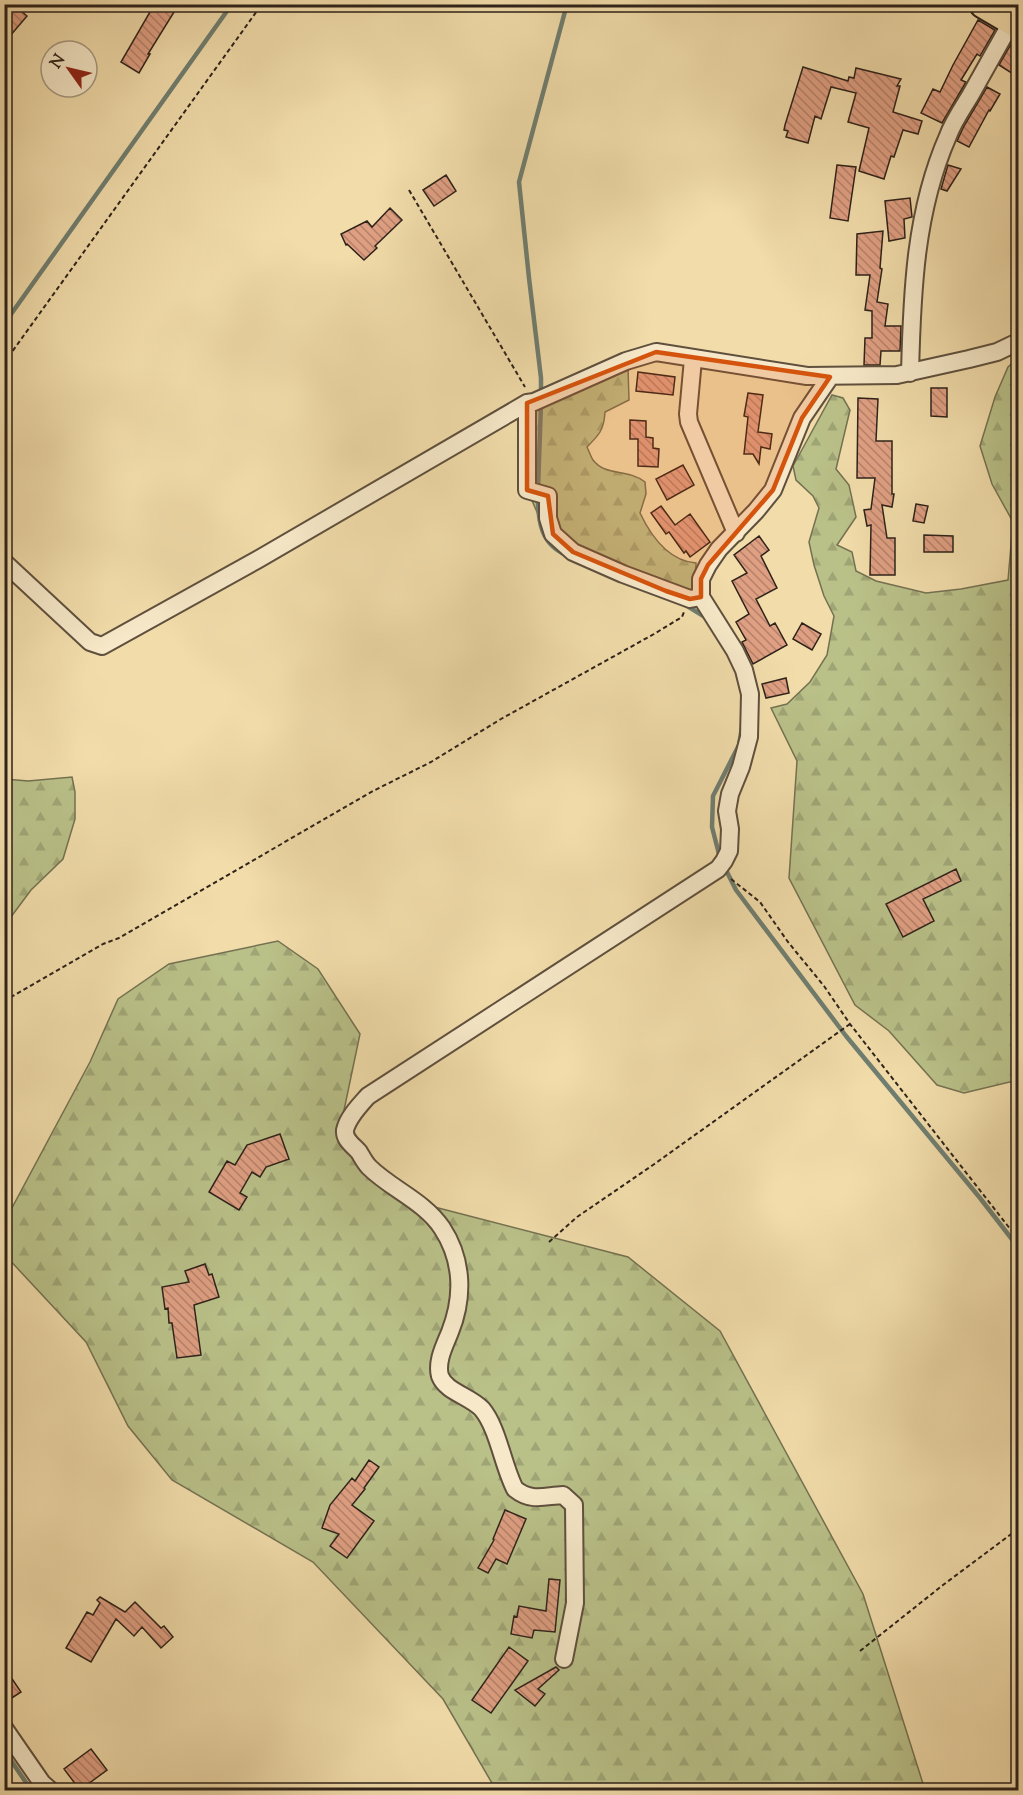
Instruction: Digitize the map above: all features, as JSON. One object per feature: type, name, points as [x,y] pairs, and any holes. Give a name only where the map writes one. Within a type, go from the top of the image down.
[{"type":"highway","points":[[984,4],[1016,22]]},
{"type":"street","points":[[910,373],[912,302],[924,207],[930,185],[948,134],[1016,22]]},
{"type":"street","points":[[4,562],[90,642],[102,646],[531,403],[626,361],[656,352],[807,376],[897,375],[997,352],[1018,342]]},
{"type":"street","points":[[693,359],[689,422],[736,533]]},
{"type":"street","points":[[564,1659],[575,1603],[574,1505],[563,1495],[530,1497],[522,1495],[515,1489],[492,1426],[482,1410],[445,1384],[440,1376],[439,1367],[442,1354],[453,1325],[460,1295],[459,1270],[452,1247],[433,1216],[368,1166],[347,1140],[345,1131],[351,1117],[368,1096],[718,868],[724,861],[729,851],[730,794],[741,767],[749,737],[750,694],[744,670],[735,651],[701,597],[700,579],[719,549],[773,490],[802,418],[830,377]]},
{"type":"street","points":[[531,403],[527,490],[548,496],[548,518],[553,534],[573,552],[623,574],[690,599],[701,597]]},
{"type":"street","points":[[4,1728],[50,1791]]},
{"type":"path","points":[[4,363],[262,4]]},
{"type":"path","points":[[409,190],[531,403]]},
{"type":"path","points":[[4,1001],[103,944],[119,938],[373,790],[431,762],[501,719],[682,617]]},
{"type":"path","points":[[718,868],[760,902],[850,1024],[1018,1239]]},
{"type":"path","points":[[549,1242],[577,1218],[850,1024]]},
{"type":"path","points":[[860,1651],[1018,1529]]},
{"type":"highlighted area","points":[[656,352],[830,377],[802,418],[773,490],[708,565],[701,579],[701,597],[690,599],[573,552],[553,534],[548,496],[527,490],[527,403]]},
{"type":"green space","points":[[1018,358],[1018,1080],[964,1093],[937,1085],[889,1031],[855,1005],[789,878],[797,761],[771,708],[787,704],[810,682],[827,655],[834,616],[824,596],[809,542],[819,508],[813,496],[796,480],[793,466],[832,395],[843,398],[850,410],[836,469],[849,485],[856,517],[837,545],[852,552],[856,571],[876,581],[926,593],[1008,580],[1013,522],[992,484],[980,446],[995,397],[1008,367]]},
{"type":"green space","points":[[628,368],[629,400],[605,412],[600,432],[587,447],[593,460],[604,469],[631,475],[645,482],[646,494],[640,513],[662,546],[677,558],[696,563],[695,593],[579,551],[544,528],[530,496],[533,411]]},
{"type":"green space","points":[[72,777],[75,792],[75,819],[63,859],[31,890],[5,925],[5,779],[28,781]]},
{"type":"green space","points":[[278,941],[318,969],[360,1034],[343,1115],[361,1152],[419,1203],[628,1257],[720,1331],[863,1594],[925,1790],[496,1790],[443,1699],[313,1562],[172,1480],[128,1426],[86,1342],[5,1255],[5,1221],[90,1062],[118,999],[169,964]]},
{"type":"building","points":[[4,4],[13,4],[27,16],[4,43]]},
{"type":"building","points":[[138,4],[179,4],[139,73],[121,62],[150,12]]},
{"type":"building","points":[[978,20],[995,30],[980,56],[977,54],[961,80],[966,82],[942,123],[921,113],[933,89],[940,92]]},
{"type":"building","points":[[1014,39],[1018,40],[1018,77],[999,65]]},
{"type":"building","points":[[803,67],[848,81],[849,77],[854,78],[856,68],[901,79],[897,86],[900,86],[893,112],[922,121],[918,134],[903,130],[884,179],[859,171],[869,128],[848,122],[856,93],[831,87],[821,119],[815,116],[808,143],[786,137],[788,131],[784,130],[785,125]]},
{"type":"building","points":[[987,87],[1000,94],[969,147],[957,141]]},
{"type":"building","points":[[837,165],[856,167],[848,221],[830,218]]},
{"type":"building","points":[[948,165],[961,169],[947,191],[941,189]]},
{"type":"building","points":[[446,175],[456,191],[434,206],[423,190]]},
{"type":"building","points":[[910,198],[912,217],[904,219],[905,238],[889,241],[885,201]]},
{"type":"building","points":[[390,208],[402,220],[364,260],[346,245],[341,234],[367,221],[372,227]]},
{"type":"building","points":[[883,231],[880,268],[882,269],[877,302],[888,304],[885,326],[901,326],[900,351],[881,351],[880,365],[864,365],[865,338],[872,338],[872,311],[865,310],[870,275],[856,275],[857,234]]},
{"type":"building","points":[[638,372],[675,377],[673,395],[636,391]]},
{"type":"building","points":[[931,388],[947,388],[947,417],[931,416]]},
{"type":"building","points":[[748,393],[763,395],[758,432],[772,434],[770,449],[761,447],[759,464],[753,454],[744,454],[748,417],[744,416]]},
{"type":"building","points":[[858,398],[878,399],[876,441],[892,441],[892,494],[894,494],[892,507],[882,505],[887,538],[895,538],[895,575],[870,575],[871,525],[867,526],[864,510],[871,509],[875,478],[857,478]]},
{"type":"building","points":[[630,420],[646,421],[646,437],[653,438],[653,448],[659,449],[658,467],[638,466],[638,439],[630,439]]},
{"type":"building","points":[[683,465],[694,485],[667,500],[656,479]]},
{"type":"building","points":[[916,504],[928,506],[924,523],[913,521]]},
{"type":"building","points":[[661,506],[675,525],[690,514],[710,542],[690,557],[686,551],[684,553],[651,513]]},
{"type":"building","points":[[924,535],[953,536],[953,552],[924,552]]},
{"type":"building","points":[[759,536],[769,550],[761,556],[777,588],[756,599],[770,626],[775,623],[787,645],[753,664],[742,642],[746,640],[736,622],[749,614],[732,581],[747,573],[734,555]]},
{"type":"building","points":[[802,623],[821,634],[812,650],[793,639]]},
{"type":"building","points":[[786,678],[789,693],[766,698],[762,684]]},
{"type":"building","points":[[956,869],[961,881],[923,899],[934,921],[903,937],[886,904]]},
{"type":"building","points":[[280,1134],[289,1159],[266,1167],[260,1177],[252,1172],[240,1193],[247,1197],[239,1210],[209,1192],[227,1161],[235,1165],[247,1145]]},
{"type":"building","points":[[205,1264],[209,1275],[212,1274],[219,1297],[194,1305],[201,1355],[177,1358],[172,1323],[169,1323],[168,1308],[165,1309],[162,1287],[189,1282],[185,1271]]},
{"type":"building","points":[[369,1460],[379,1467],[352,1505],[374,1521],[347,1558],[330,1546],[339,1534],[322,1528],[330,1505],[352,1478],[355,1481]]},
{"type":"building","points":[[505,1510],[526,1519],[507,1564],[496,1559],[488,1573],[478,1568],[494,1540]]},
{"type":"building","points":[[549,1579],[560,1580],[555,1632],[534,1630],[532,1638],[511,1634],[514,1616],[517,1617],[519,1606],[546,1611]]},
{"type":"building","points":[[100,1597],[125,1612],[135,1602],[161,1628],[164,1626],[173,1637],[161,1648],[142,1627],[134,1636],[116,1619],[91,1662],[66,1648],[87,1612],[93,1615],[100,1603],[97,1600]]},
{"type":"building","points":[[509,1647],[528,1661],[491,1713],[472,1700]]},
{"type":"building","points":[[4,1667],[21,1692],[4,1703]]},
{"type":"building","points":[[556,1667],[559,1670],[538,1689],[545,1694],[535,1706],[515,1690]]},
{"type":"building","points":[[91,1749],[107,1770],[80,1790],[64,1769]]},
{"type":"waterway","points":[[4,324],[232,4]]},
{"type":"waterway","points":[[541,396],[541,378],[519,182],[567,4]]},
{"type":"waterway","points":[[538,489],[541,404]]},
{"type":"waterway","points":[[538,497],[540,523],[546,538],[551,545],[566,555]]},
{"type":"waterway","points":[[684,604],[705,617]]},
{"type":"waterway","points":[[720,858],[712,827],[713,796],[739,745],[742,727]]},
{"type":"waterway","points":[[725,868],[736,890],[846,1036],[1018,1247]]},
{"type":"waterway","points":[[4,1750],[31,1790]]}]
